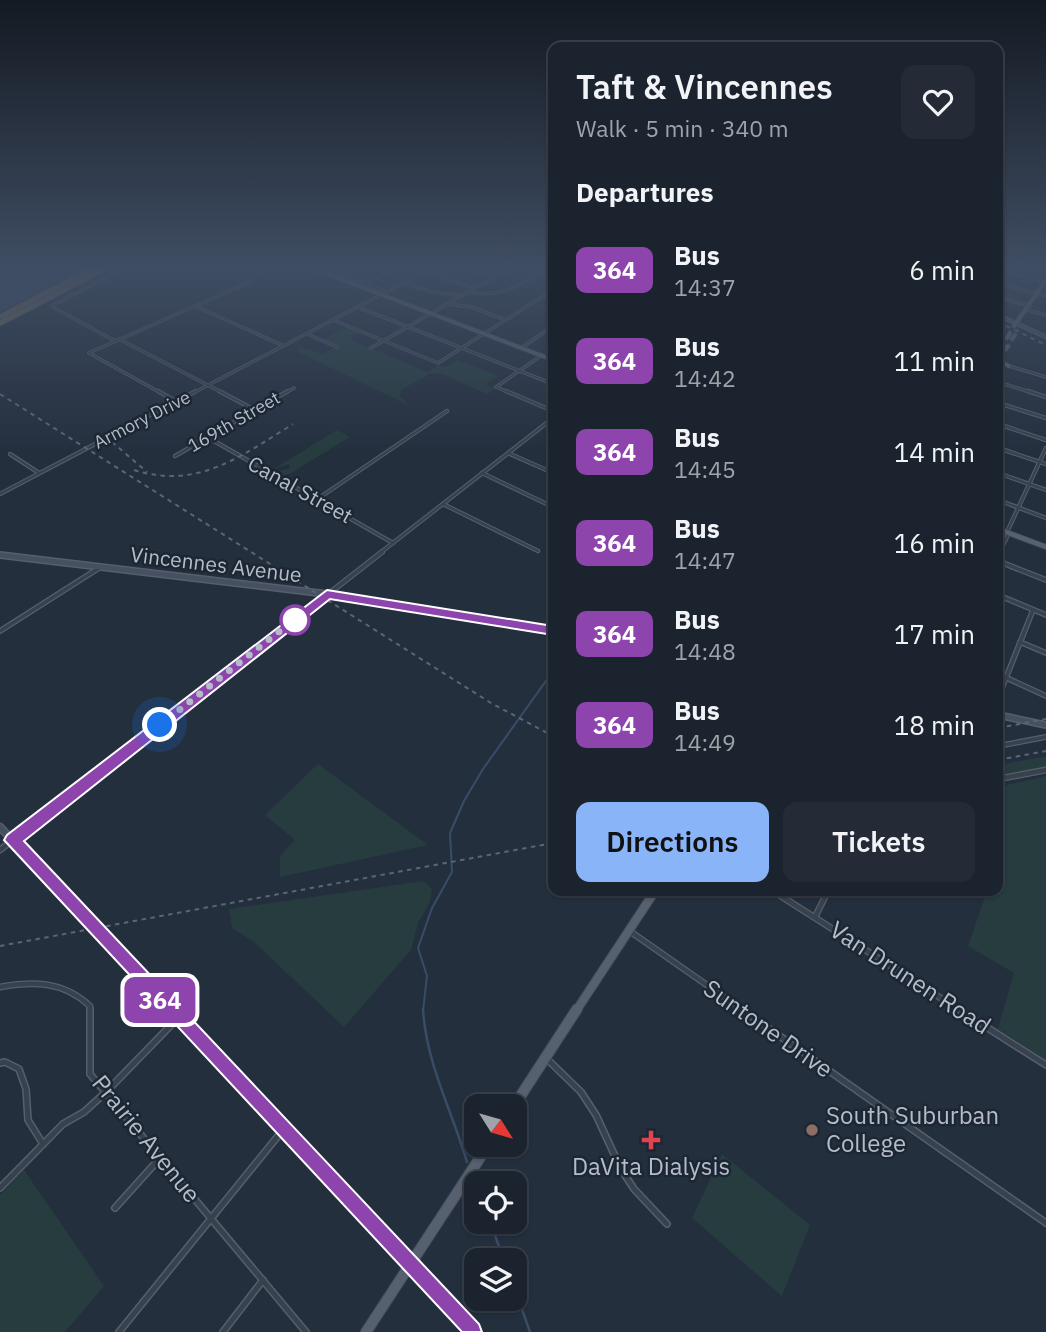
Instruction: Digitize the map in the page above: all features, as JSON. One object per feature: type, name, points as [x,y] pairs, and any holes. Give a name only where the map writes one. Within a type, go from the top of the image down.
[{"type":"main road","points":[[467,327],[548,358]]},
{"type":"main road","points":[[1014,332],[1017,327]]},
{"type":"main road","points":[[1003,363],[1009,366]]},
{"type":"main road","points":[[1003,365],[1009,366]]},
{"type":"main road","points":[[1003,531],[1046,547]]},
{"type":"main road","points":[[522,1094],[652,896]]},
{"type":"main road","points":[[366,1332],[481,1157]]},
{"type":"street","points":[[92,327],[256,410]]},
{"type":"street","points":[[146,327],[89,353],[177,402]]},
{"type":"street","points":[[242,327],[284,346]]},
{"type":"street","name":"Armory Drive","points":[[0,494],[320,327]]},
{"type":"street","points":[[350,327],[438,363],[495,327]]},
{"type":"street","points":[[371,348],[408,327]]},
{"type":"street","points":[[408,327],[548,382]]},
{"type":"street","points":[[1009,327],[1014,332],[1046,337]]},
{"type":"street","points":[[521,348],[548,329]]},
{"type":"street","points":[[307,334],[337,347]]},
{"type":"street","points":[[542,355],[496,387],[548,409]]},
{"type":"street","points":[[1009,366],[1046,377]]},
{"type":"street","points":[[1003,384],[1046,397]]},
{"type":"street","name":"169th Street","points":[[175,456],[294,388]]},
{"type":"street","points":[[1003,405],[1046,418]]},
{"type":"street","points":[[316,500],[447,411]]},
{"type":"street","points":[[0,850],[548,422]]},
{"type":"street","points":[[1003,426],[1046,440]]},
{"type":"street","name":"Canal Street","points":[[207,438],[393,543]]},
{"type":"street","points":[[1003,543],[1046,448]]},
{"type":"street","points":[[1003,450],[1046,464]]},
{"type":"street","points":[[10,453],[39,473]]},
{"type":"street","points":[[508,453],[548,471]]},
{"type":"street","points":[[482,473],[548,505]]},
{"type":"street","points":[[1003,475],[1046,490]]},
{"type":"street","points":[[1003,502],[1046,517]]},
{"type":"street","points":[[443,504],[538,551]]},
{"type":"street","name":"Vincennes Avenue","points":[[0,555],[327,594],[548,629]]},
{"type":"street","points":[[1003,563],[1046,580]]},
{"type":"street","points":[[0,631],[101,567]]},
{"type":"street","points":[[1003,597],[1046,615]]},
{"type":"street","points":[[1003,685],[1033,610]]},
{"type":"street","points":[[1020,642],[1046,653]]},
{"type":"street","points":[[1003,676],[1046,696]]},
{"type":"street","points":[[1003,716],[1046,725]]},
{"type":"street","points":[[1003,745],[1046,737]]},
{"type":"street","points":[[1003,778],[1046,770]]},
{"type":"street","points":[[0,827],[470,1332]]},
{"type":"street","name":"Van Drunen Road","points":[[781,896],[1046,1065]]},
{"type":"street","points":[[815,917],[826,896]]},
{"type":"street","name":"Suntone Drive","points":[[629,930],[1046,1223]]},
{"type":"street","name":"Prairie Avenue","points":[[0,987],[43,982],[61,986],[79,995],[90,1006],[90,1074],[306,1332]]},
{"type":"street","points":[[0,1188],[63,1124],[84,1112],[106,1093],[177,1019]]},
{"type":"street","points":[[546,1058],[581,1092],[596,1115],[634,1189],[667,1224]]},
{"type":"street","points":[[0,1063],[5,1062],[19,1069],[26,1089],[28,1120],[43,1144]]},
{"type":"street","points":[[119,1332],[282,1131]]},
{"type":"street","points":[[115,1208],[160,1158]]},
{"type":"street","points":[[223,1332],[263,1280]]},
{"type":"green space","points":[[347,327],[361,333],[350,336],[354,341],[427,372],[439,365],[446,367],[457,360],[499,376],[486,384],[495,388],[487,394],[445,375],[431,373],[401,390],[400,396],[408,405],[297,350],[301,347],[323,354],[337,346],[322,340]]},
{"type":"green space","points":[[337,430],[350,437],[291,473],[282,476],[278,474],[278,471],[289,469],[289,464],[272,470]]},
{"type":"green space","points":[[1046,756],[1046,767],[1003,775],[1003,764]]},
{"type":"green space","points":[[318,764],[428,845],[280,877],[280,856],[295,840],[265,815]]},
{"type":"green space","points":[[1046,776],[1046,1060],[998,1029],[1014,973],[968,946],[985,896],[1003,896],[1003,799],[1006,791],[1003,786]]},
{"type":"green space","points":[[423,881],[432,889],[430,902],[418,923],[411,950],[344,1027],[254,942],[232,928],[229,909]]},
{"type":"green space","points":[[722,1154],[810,1225],[782,1296],[692,1218]]},
{"type":"green space","points":[[24,1170],[104,1286],[65,1332],[0,1332],[0,1195]]},
{"type":"waterway","points":[[423,1010],[427,976],[418,948],[432,908],[452,872],[450,833],[464,801],[483,769],[548,678]]},
{"type":"waterway","points":[[423,1010],[434,1068],[467,1162]]},
{"type":"waterway","points":[[494,1234],[500,1248]]},
{"type":"waterway","points":[[523,1311],[530,1332]]},
{"type":"tunnel","points":[[1017,332],[1019,328]]},
{"type":"railway","points":[[1009,327],[1046,345]]},
{"type":"railway","points":[[0,394],[491,703],[548,733]]},
{"type":"railway","points":[[134,470],[157,475],[199,473],[237,458],[293,424]]},
{"type":"railway","points":[[112,442],[147,472]]},
{"type":"railway","points":[[1003,727],[1046,719]]},
{"type":"railway","points":[[1003,759],[1046,751]]},
{"type":"railway","points":[[0,946],[548,844]]},
{"type":"bus line","name":"364","points":[[470,1332],[13,840],[327,594],[548,629]]},
{"type":"place","name":"South Suburban College","points":[[812,1130]]},
{"type":"place","name":"DaVita Dialysis","points":[[651,1140]]},
{"type":"route","points":[[160,725],[304,612],[295,620]]}]
